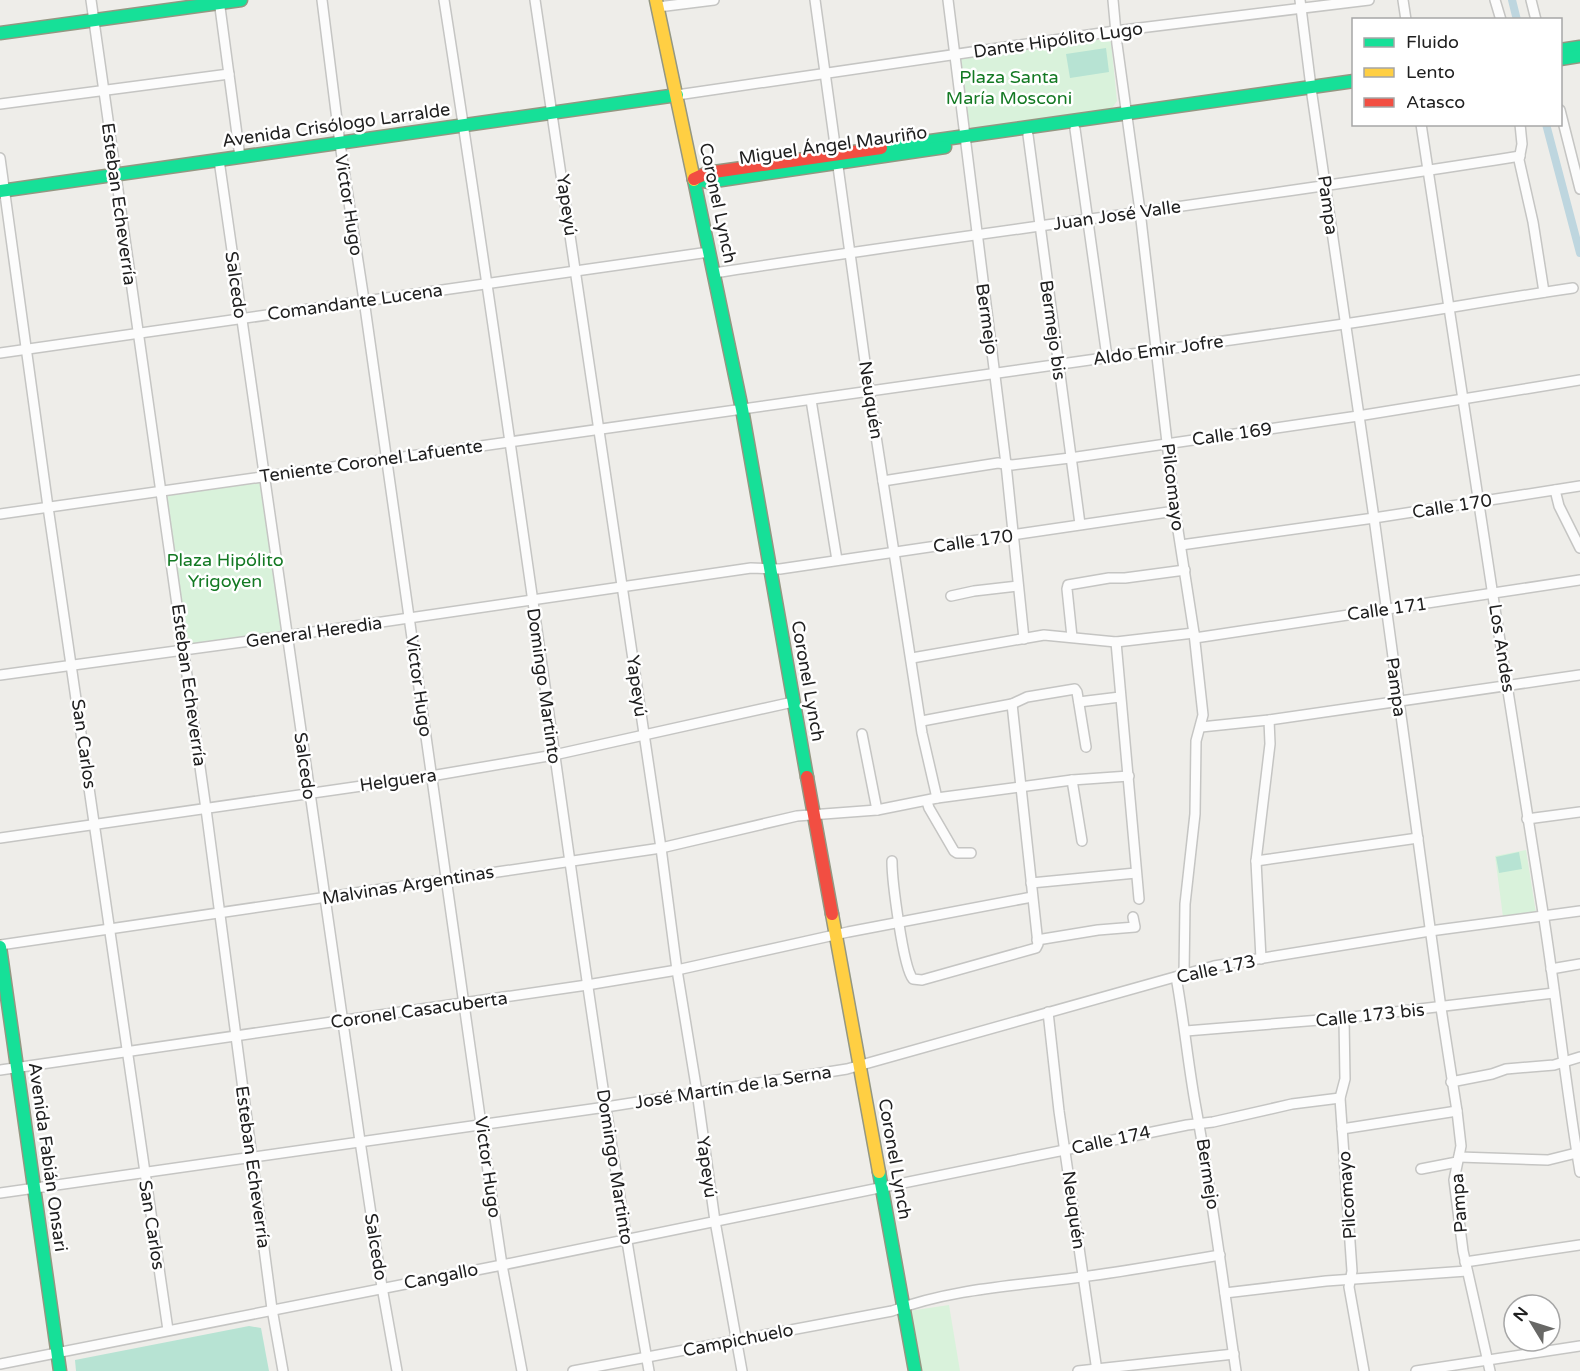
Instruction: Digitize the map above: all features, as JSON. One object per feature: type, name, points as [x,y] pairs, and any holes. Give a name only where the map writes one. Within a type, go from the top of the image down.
[{"type":"main road","points":[[0,33],[240,0]]},
{"type":"main road","name":"Coronel Lynch","points":[[657,4],[742,409],[915,1371]]},
{"type":"main road","points":[[1562,50],[1580,48]]},
{"type":"main road","points":[[1562,59],[1580,56]]},
{"type":"main road","name":"Miguel Ángel Mauriño","points":[[1311,91],[1352,81]]},
{"type":"main road","name":"Miguel Ángel Mauriño","points":[[694,179],[708,182],[837,158],[1311,91],[1352,89]]},
{"type":"main road","name":"Avenida Crisólogo Larralde","points":[[2,191],[677,95]]},
{"type":"main road","name":"Miguel Ángel Mauriño","points":[[966,140],[1074,129],[1127,117]]},
{"type":"main road","name":"Avenida Fabián Onsari","points":[[0,946],[60,1371]]},
{"type":"street","name":"Esteban Echeverría","points":[[91,0],[206,808],[272,1310],[283,1371]]},
{"type":"street","name":"Victor Hugo","points":[[322,0],[340,144],[387,458],[481,1124],[502,1265],[522,1371]]},
{"type":"street","name":"Domingo Martinto","points":[[444,0],[510,441],[587,985],[649,1371]]},
{"type":"street","name":"Yapeyú","points":[[535,0],[662,848],[677,970],[715,1221],[742,1371]]},
{"type":"street","points":[[657,4],[714,0]]},
{"type":"street","name":"Neuquén","points":[[815,0],[869,391],[922,721],[932,800],[929,808],[954,851],[971,853]]},
{"type":"street","name":"Bermejo","points":[[948,0],[1006,464],[1024,639]]},
{"type":"street","name":"Pilcomayo","points":[[1113,0],[1175,511],[1195,635],[1203,715],[1196,741],[1195,814],[1180,976]]},
{"type":"street","name":"Dante Hipólito Lugo","points":[[677,95],[1301,4],[1369,0]]},
{"type":"street","points":[[1403,0],[1406,18]]},
{"type":"street","points":[[1495,0],[1500,18]]},
{"type":"street","points":[[1531,0],[1536,18]]},
{"type":"street","points":[[220,1],[240,158]]},
{"type":"street","name":"Pampa","points":[[1301,4],[1311,91],[1374,518],[1440,1008],[1457,1111],[1461,1146],[1454,1180],[1466,1267],[1489,1366]]},
{"type":"street","points":[[0,104],[229,74]]},
{"type":"street","points":[[1562,115],[1576,150],[1580,189]]},
{"type":"street","name":"Los Andes","points":[[1421,126],[1447,308],[1477,502],[1494,593],[1580,1172]]},
{"type":"street","points":[[1520,126],[1522,144],[1520,156],[1544,292]]},
{"type":"street","points":[[1074,129],[1107,357]]},
{"type":"street","name":"Bermejo bis","points":[[1028,135],[1080,524]]},
{"type":"street","name":"Juan José Valle","points":[[714,273],[1520,156]]},
{"type":"street","name":"San Carlos","points":[[0,158],[2,191],[27,350],[168,1330]]},
{"type":"street","name":"Salcedo","points":[[219,160],[308,793],[382,1287],[398,1371]]},
{"type":"street","name":"Comandante Lucena","points":[[0,353],[710,252]]},
{"type":"street","name":"Aldo Emir Jofre","points":[[742,409],[1573,288]]},
{"type":"street","name":"Calle 169","points":[[883,481],[998,463],[1012,465],[1168,444],[1580,380]]},
{"type":"street","points":[[811,400],[837,560]]},
{"type":"street","name":"Teniente Coronel Lafuente","points":[[0,514],[742,409]]},
{"type":"street","name":"Calle 170","points":[[1181,545],[1580,486]]},
{"type":"street","points":[[1555,490],[1559,506],[1580,548]]},
{"type":"street","name":"Calle 170","points":[[771,569],[1175,511]]},
{"type":"street","name":"General Heredia","points":[[0,675],[751,568],[771,569]]},
{"type":"street","points":[[1072,638],[1066,589],[1068,585],[1185,570]]},
{"type":"street","name":"Calle 171","points":[[912,658],[1044,635],[1116,642],[1195,635],[1580,580]]},
{"type":"street","points":[[951,596],[1018,586]]},
{"type":"street","points":[[1116,642],[1138,899]]},
{"type":"street","points":[[1201,727],[1269,720],[1580,675]]},
{"type":"street","points":[[922,721],[1012,704],[1027,697],[1075,689],[1086,747]]},
{"type":"street","points":[[1079,702],[1120,697]]},
{"type":"street","name":"Helguera","points":[[0,838],[431,776],[554,755],[793,702]]},
{"type":"street","points":[[1012,704],[1037,944]]},
{"type":"street","points":[[1261,959],[1256,861],[1269,744],[1269,720]]},
{"type":"street","points":[[862,734],[877,810]]},
{"type":"street","name":"Malvinas Argentinas","points":[[0,946],[109,928],[662,848],[797,816],[877,810],[1072,780],[1129,777]]},
{"type":"street","points":[[1072,780],[1082,841]]},
{"type":"street","points":[[1527,819],[1580,812]]},
{"type":"street","points":[[1256,861],[1418,838]]},
{"type":"street","points":[[892,861],[892,877],[908,970],[913,979],[922,980],[1037,944],[1098,930],[1135,927],[1133,917]]},
{"type":"street","points":[[1031,883],[1136,873]]},
{"type":"street","name":"Coronel Casacuberta","points":[[0,1070],[235,1035],[344,1022],[677,970],[836,935],[1032,897]]},
{"type":"street","name":"Calle 173","points":[[860,1066],[1214,966],[1580,911]]},
{"type":"street","points":[[1551,969],[1580,964]]},
{"type":"street","name":"Bermejo","points":[[1180,976],[1236,1371]]},
{"type":"street","name":"Calle 173 bis","points":[[1186,1031],[1344,1018],[1554,993]]},
{"type":"street","name":"Neuquén","points":[[1048,1012],[1065,1150],[1097,1370]]},
{"type":"street","name":"Pilcomayo","points":[[1344,1018],[1345,1079],[1340,1098],[1352,1271],[1349,1280],[1364,1371]]},
{"type":"street","points":[[1451,1082],[1506,1069],[1554,1065],[1580,1057]]},
{"type":"street","name":"José Martín de la Serna","points":[[0,1193],[606,1107],[847,1070],[860,1066]]},
{"type":"street","name":"Calle 174","points":[[882,1188],[1292,1104],[1340,1098]]},
{"type":"street","points":[[1342,1129],[1457,1111]]},
{"type":"street","points":[[1421,1169],[1458,1159],[1542,1160],[1556,1159],[1578,1152]]},
{"type":"street","name":"Cangallo","points":[[0,1364],[882,1188]]},
{"type":"street","points":[[1225,1293],[1466,1267],[1580,1245]]},
{"type":"street","name":"Campichuelo","points":[[573,1371],[892,1311],[916,1302],[943,1296],[1084,1277],[1220,1255]]},
{"type":"street","points":[[1416,1371],[1489,1366],[1580,1346]]},
{"type":"street","points":[[1078,1371],[1234,1354]]},
{"type":"green space","name":"Plaza Santa María Mosconi","points":[[1104,39],[1111,42],[1117,101],[1110,111],[974,129],[968,126],[960,59],[962,57]]},
{"type":"green space","points":[[1106,48],[1109,72],[1070,78],[1066,54]]},
{"type":"green space","name":"Plaza Hipólito Yrigoyen","points":[[264,477],[286,636],[183,650],[161,492]]},
{"type":"green space","points":[[1526,850],[1536,913],[1503,917],[1495,856]]},
{"type":"green space","points":[[1519,852],[1522,869],[1499,873],[1496,857]]},
{"type":"green space","points":[[949,1305],[960,1371],[922,1371],[909,1311]]},
{"type":"green space","points":[[249,1326],[261,1328],[269,1371],[76,1371],[75,1360]]},
{"type":"waterway","points":[[1512,0],[1516,18]]},
{"type":"waterway","points":[[1547,126],[1580,253]]},
{"type":"traffic: fast","points":[[0,33],[241,0]]},
{"type":"traffic: fast","points":[[1562,50],[1580,47]]},
{"type":"traffic: fast","points":[[1562,59],[1580,56]]},
{"type":"traffic: fast","points":[[881,148],[1352,81]]},
{"type":"traffic: fast","points":[[0,191],[677,95]]},
{"type":"traffic: fast","points":[[694,179],[708,182],[945,147]]},
{"type":"traffic: fast","points":[[694,180],[742,409],[807,777]]},
{"type":"traffic: fast","points":[[0,947],[60,1371]]},
{"type":"traffic: fast","points":[[879,1172],[915,1371]]},
{"type":"traffic: slow","points":[[656,0],[694,180]]},
{"type":"traffic: slow","points":[[832,914],[879,1172]]},
{"type":"traffic: jam","points":[[694,179],[707,173],[881,148]]},
{"type":"traffic: jam","points":[[807,777],[832,914]]}]
